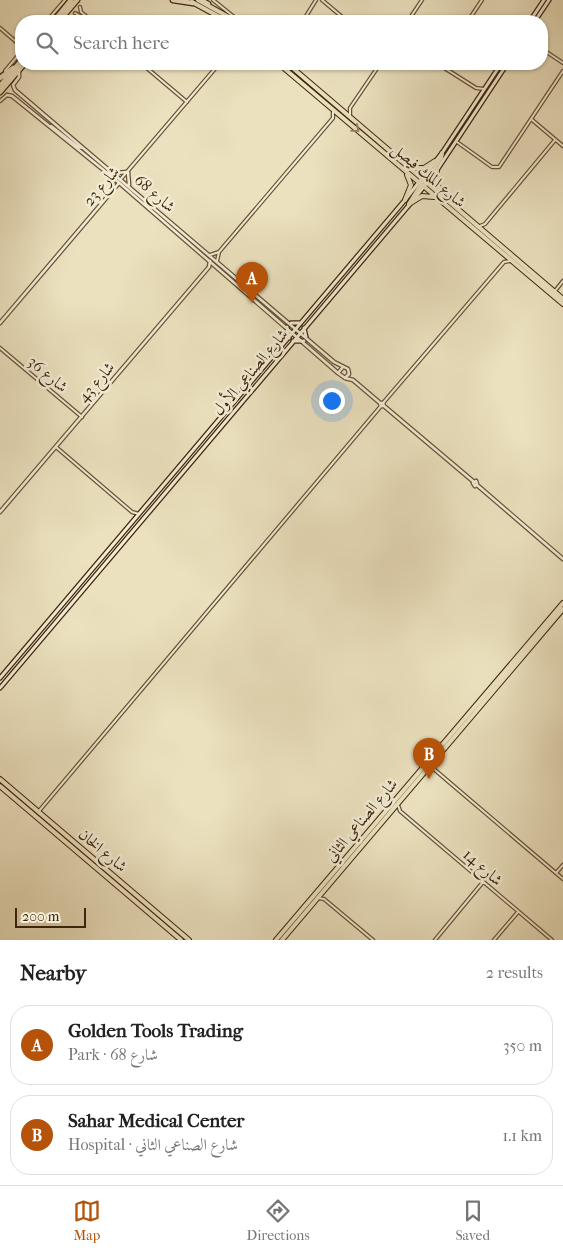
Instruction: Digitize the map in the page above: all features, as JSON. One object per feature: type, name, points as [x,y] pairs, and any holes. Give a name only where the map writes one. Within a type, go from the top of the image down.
[{"type":"highway","points":[[59,15],[71,0]]},
{"type":"highway","points":[[64,15],[77,0]]},
{"type":"highway","points":[[173,0],[198,1],[208,4]]},
{"type":"highway","points":[[0,78],[15,69]]},
{"type":"highway","points":[[0,86],[16,70]]},
{"type":"highway","points":[[0,92],[17,70]]},
{"type":"main road","points":[[185,0],[198,1],[218,15]]},
{"type":"main road","points":[[534,15],[544,0]]},
{"type":"main road","points":[[539,15],[549,0]]},
{"type":"main road","points":[[208,4],[227,15]]},
{"type":"main road","name":"شارع الملك فيصل","points":[[286,70],[563,304]]},
{"type":"main road","name":"شارع الملك فيصل","points":[[295,70],[563,299]]},
{"type":"main road","points":[[425,181],[435,161],[497,70]]},
{"type":"main road","points":[[409,204],[421,185],[437,170],[503,70]]},
{"type":"main road","points":[[320,98],[322,97],[330,103],[331,101]]},
{"type":"main road","points":[[425,181],[441,158],[442,153]]},
{"type":"main road","points":[[410,167],[424,168],[435,161]]},
{"type":"main road","points":[[403,169],[411,185],[406,200]]},
{"type":"main road","points":[[437,170],[436,181],[443,196]]},
{"type":"main road","name":"شارع الصناعي الأول","points":[[299,330],[303,322],[406,200],[421,185]]},
{"type":"main road","points":[[409,204],[422,196],[436,198]]},
{"type":"main road","name":"شارع الصناعي الأول","points":[[0,688],[295,334],[304,327],[409,204]]},
{"type":"main road","points":[[291,323],[303,322]]},
{"type":"main road","points":[[287,327],[290,340],[304,341]]},
{"type":"main road","points":[[304,327],[306,337]]},
{"type":"main road","name":"شارع الصناعي الأول","points":[[0,678],[290,340]]},
{"type":"main road","name":"شارع الصناعي الثاني","points":[[276,940],[563,603]]},
{"type":"main road","name":"شارع الصناعي الثاني","points":[[282,940],[563,609]]},
{"type":"main road","name":"شارع الخان","points":[[0,779],[190,940]]},
{"type":"main road","name":"شارع الخان","points":[[0,786],[181,940]]},
{"type":"street","points":[[213,0],[230,15]]},
{"type":"street","points":[[307,15],[316,0]]},
{"type":"street","points":[[322,0],[341,15]]},
{"type":"street","points":[[412,15],[422,0]]},
{"type":"street","points":[[472,15],[482,0]]},
{"type":"street","points":[[52,15],[64,1]]},
{"type":"street","points":[[80,7],[84,15]]},
{"type":"street","points":[[76,13],[80,15]]},
{"type":"street","points":[[0,28],[15,41]]},
{"type":"street","points":[[548,53],[563,63]]},
{"type":"street","points":[[0,78],[15,59]]},
{"type":"street","name":"شارع 68","points":[[20,70],[19,77],[13,88],[30,104],[343,367]]},
{"type":"street","points":[[149,70],[186,103]]},
{"type":"street","name":"شارع 23","points":[[0,323],[214,70]]},
{"type":"street","points":[[350,117],[350,108],[376,70]]},
{"type":"street","points":[[448,70],[476,88],[480,96]]},
{"type":"street","points":[[456,142],[497,167],[501,165],[563,71]]},
{"type":"street","points":[[476,88],[485,88]]},
{"type":"street","points":[[0,101],[7,95]]},
{"type":"street","name":"شارع 68","points":[[7,95],[26,107],[111,176],[338,372]]},
{"type":"street","points":[[182,98],[190,99]]},
{"type":"street","points":[[26,107],[24,102],[30,104]]},
{"type":"street","points":[[342,111],[350,108]]},
{"type":"street","points":[[217,261],[219,252],[333,118],[333,110]]},
{"type":"street","points":[[333,118],[342,117]]},
{"type":"street","points":[[531,119],[563,146]]},
{"type":"street","points":[[50,126],[78,147],[84,148]]},
{"type":"street","points":[[478,226],[485,224],[555,140]]},
{"type":"street","points":[[114,173],[128,172]]},
{"type":"street","points":[[128,172],[126,178],[129,186]]},
{"type":"street","points":[[111,176],[114,188],[126,189]]},
{"type":"street","points":[[485,224],[485,232]]},
{"type":"street","points":[[210,255],[219,252]]},
{"type":"street","points":[[38,812],[504,262],[504,254]]},
{"type":"street","points":[[210,261],[209,267],[216,265]]},
{"type":"street","points":[[504,262],[513,261]]},
{"type":"street","name":"شارع 43","points":[[0,512],[209,267]]},
{"type":"street","points":[[554,292],[563,281]]},
{"type":"street","name":"شارع 36","points":[[0,348],[82,417]]},
{"type":"street","points":[[352,380],[348,369],[343,367],[338,372],[341,377],[352,380],[474,482],[477,482],[477,485],[563,559]]},
{"type":"street","points":[[344,378],[349,373]]},
{"type":"street","points":[[56,447],[132,512],[140,514]]},
{"type":"street","points":[[132,512],[135,520]]},
{"type":"street","points":[[432,762],[434,770]]},
{"type":"street","points":[[427,768],[434,770],[563,879]]},
{"type":"street","points":[[392,811],[400,811],[398,804]]},
{"type":"street","name":"شارع 14","points":[[400,811],[552,940]]},
{"type":"street","points":[[556,873],[563,865]]},
{"type":"street","points":[[435,940],[483,882]]},
{"type":"street","points":[[322,892],[324,899]]},
{"type":"street","points":[[317,898],[324,899],[373,940]]},
{"type":"street","points":[[494,940],[518,912]]},
{"type":"place","name":"Golden Tools Trading","points":[[252,303]]},
{"type":"place","name":"Sahar Medical Center","points":[[429,779]]}]
